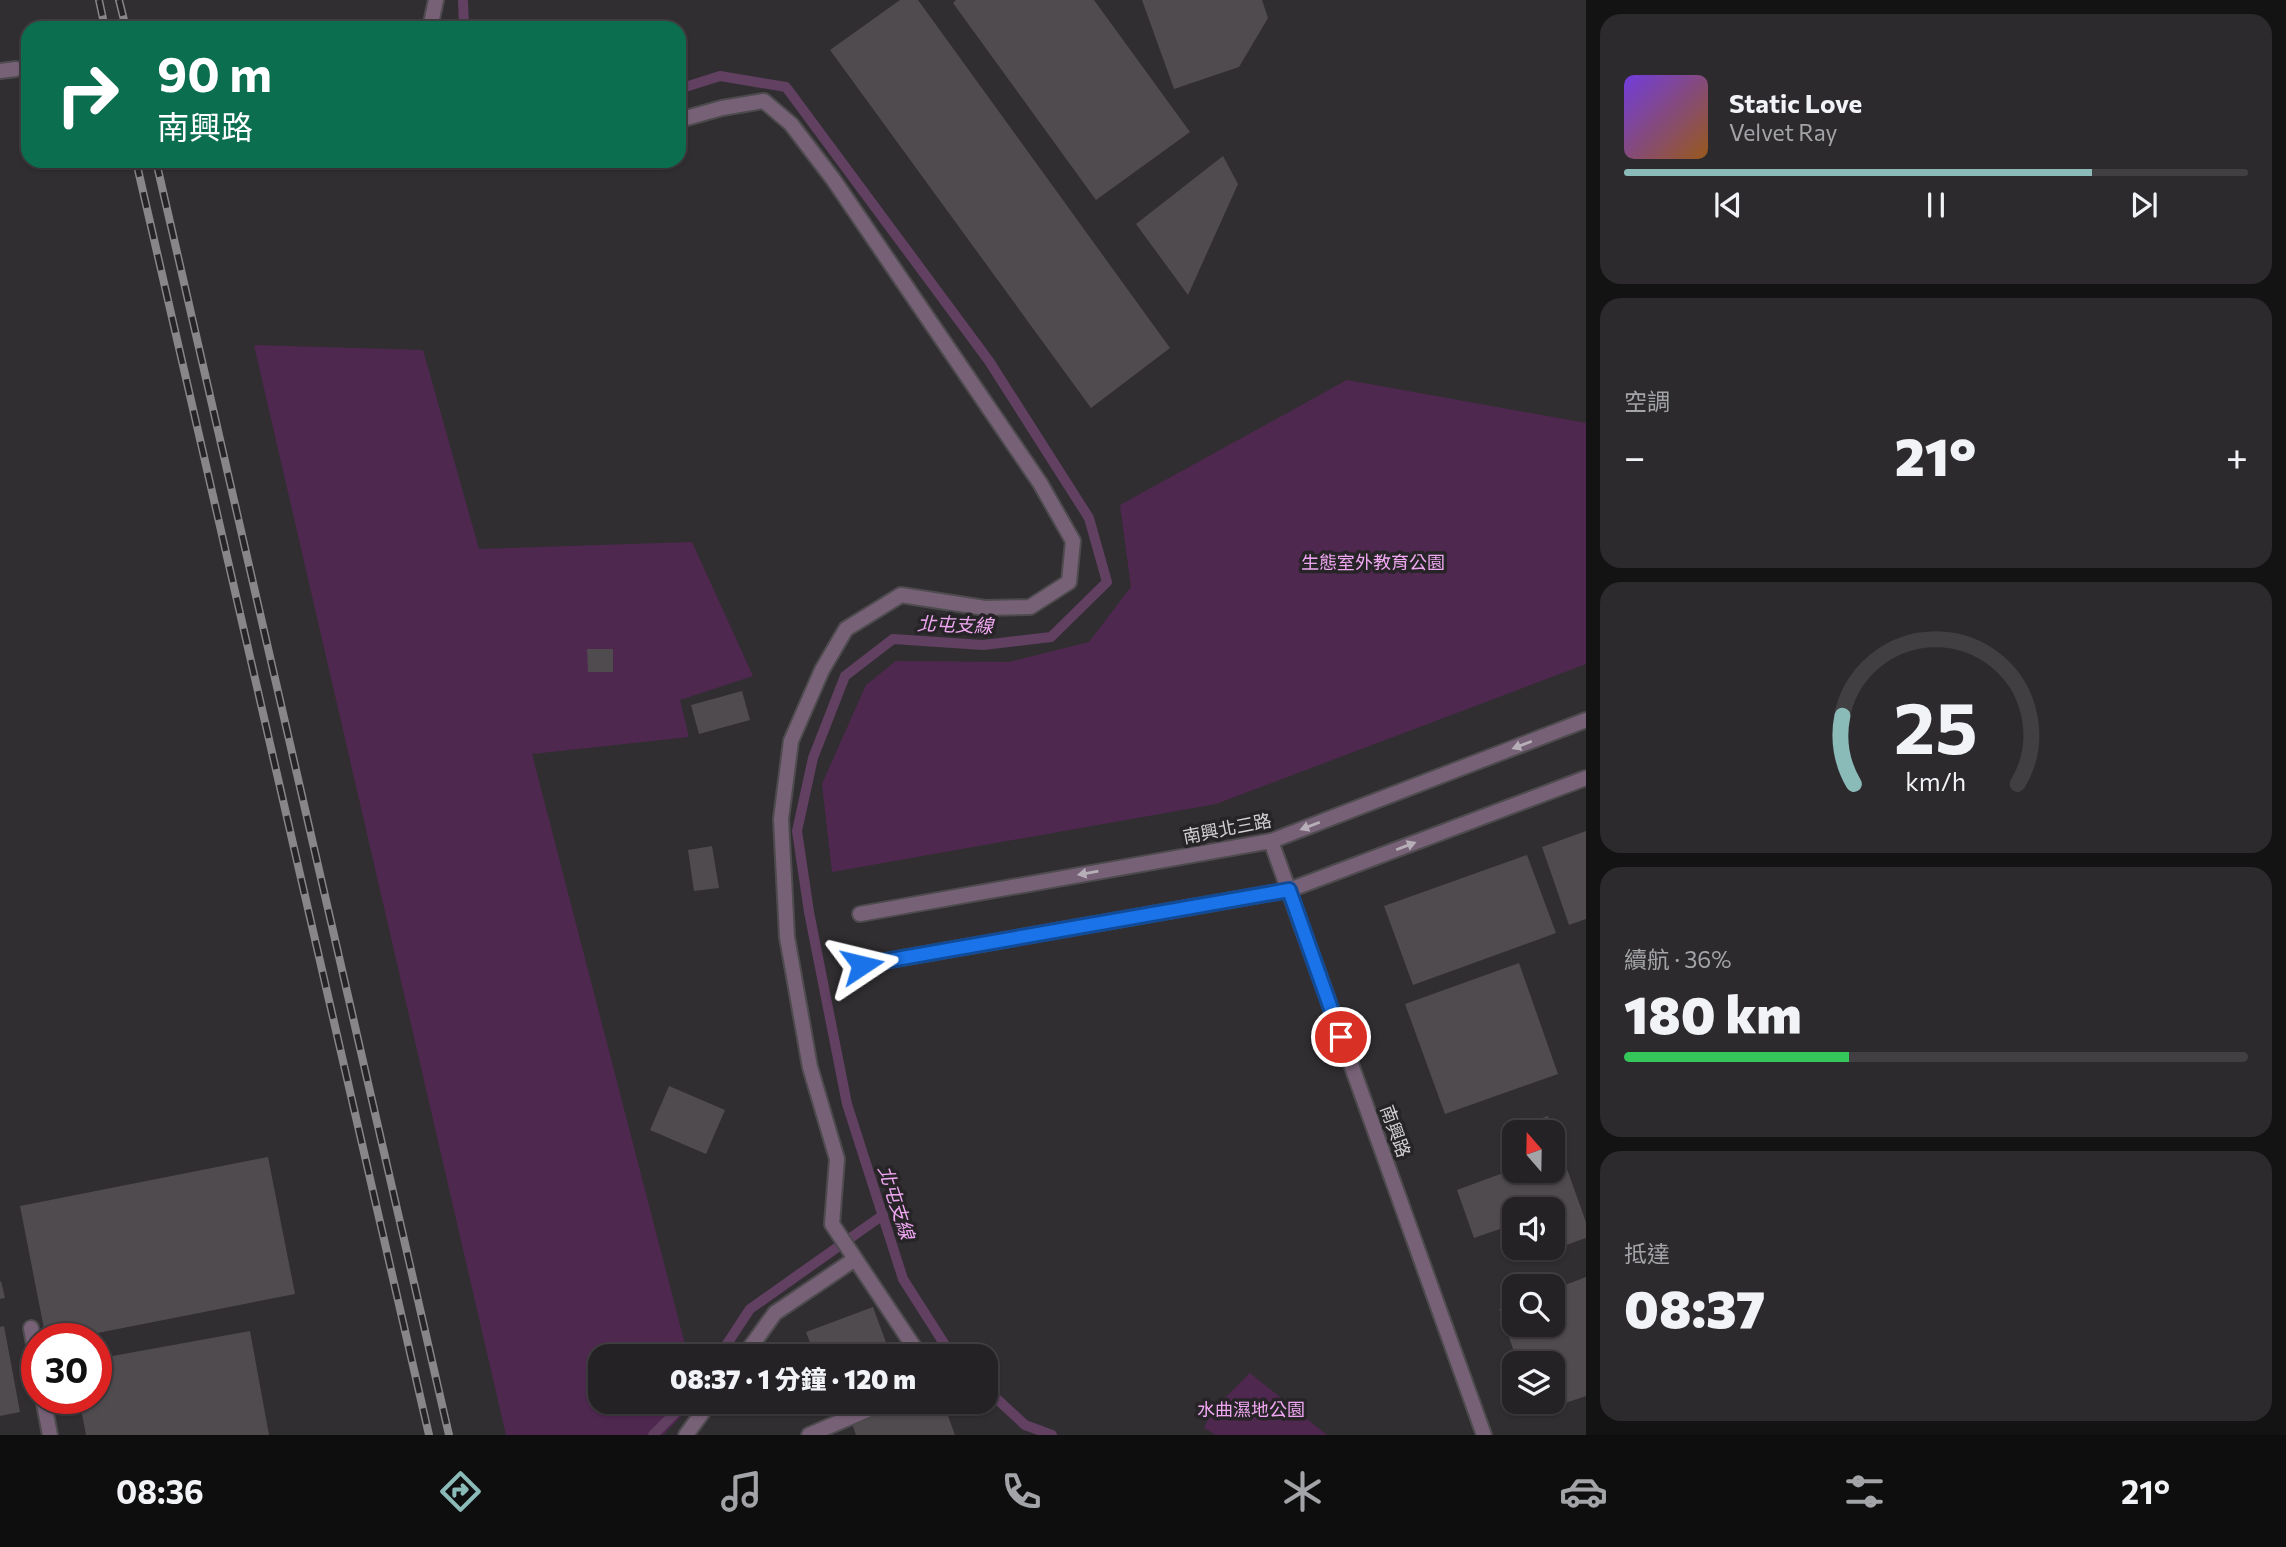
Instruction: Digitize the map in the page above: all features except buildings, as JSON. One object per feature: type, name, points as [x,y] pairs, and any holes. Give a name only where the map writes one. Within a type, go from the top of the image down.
[{"type":"street","points":[[432,21],[436,0]]},
{"type":"street","points":[[0,71],[16,69]]},
{"type":"street","points":[[686,118],[722,108],[764,101],[791,124],[833,179],[1040,483],[1073,541],[1069,582],[1030,607],[985,608],[901,595],[846,629],[822,670],[791,741],[782,819],[787,937],[810,1067],[836,1159],[832,1224],[912,1344]]},
{"type":"street","name":"南興北三路","points":[[860,914],[1271,841],[1586,720]]},
{"type":"street","points":[[862,965],[1289,890],[1586,778]]},
{"type":"street","name":"南興路","points":[[1271,841],[1484,1435]]},
{"type":"street","points":[[753,1344],[775,1313],[855,1259]]},
{"type":"street","points":[[46,1414],[50,1435]]},
{"type":"street","points":[[686,1435],[701,1414]]},
{"type":"street","points":[[809,1435],[858,1414]]},
{"type":"green space","points":[[254,345],[423,350],[479,549],[692,542],[753,676],[680,700],[689,737],[532,754],[685,1344],[588,1344],[588,1414],[683,1414],[663,1435],[506,1435]]},
{"type":"green space","name":"生態室外教育公園","points":[[1347,380],[1586,423],[1586,664],[1216,804],[832,872],[822,784],[866,685],[896,661],[1009,662],[1089,642],[1131,587],[1120,505]]},
{"type":"green space","name":"水曲濕地公園","points":[[1250,1373],[1327,1435],[1216,1435],[1204,1428],[1212,1411]]},
{"type":"waterway","name":"北屯支線","points":[[463,0],[464,21]]},
{"type":"waterway","name":"北屯支線","points":[[686,87],[720,76],[786,87],[989,361],[1089,518],[1107,582],[1051,637],[983,645],[893,639],[845,676],[813,758],[797,831],[809,912],[847,1104],[903,1279],[944,1344]]},
{"type":"waterway","points":[[727,1344],[750,1309],[883,1215]]},
{"type":"waterway","name":"北屯支線","points":[[998,1400],[1025,1425],[1052,1435]]},
{"type":"waterway","points":[[653,1435],[674,1414]]},
{"type":"railway","points":[[99,0],[104,21]]},
{"type":"railway","points":[[119,0],[124,21]]},
{"type":"railway","points":[[138,168],[429,1435]]},
{"type":"railway","points":[[158,168],[449,1435]]},
{"type":"route","points":[[862,965],[1289,890],[1341,1037]]}]
